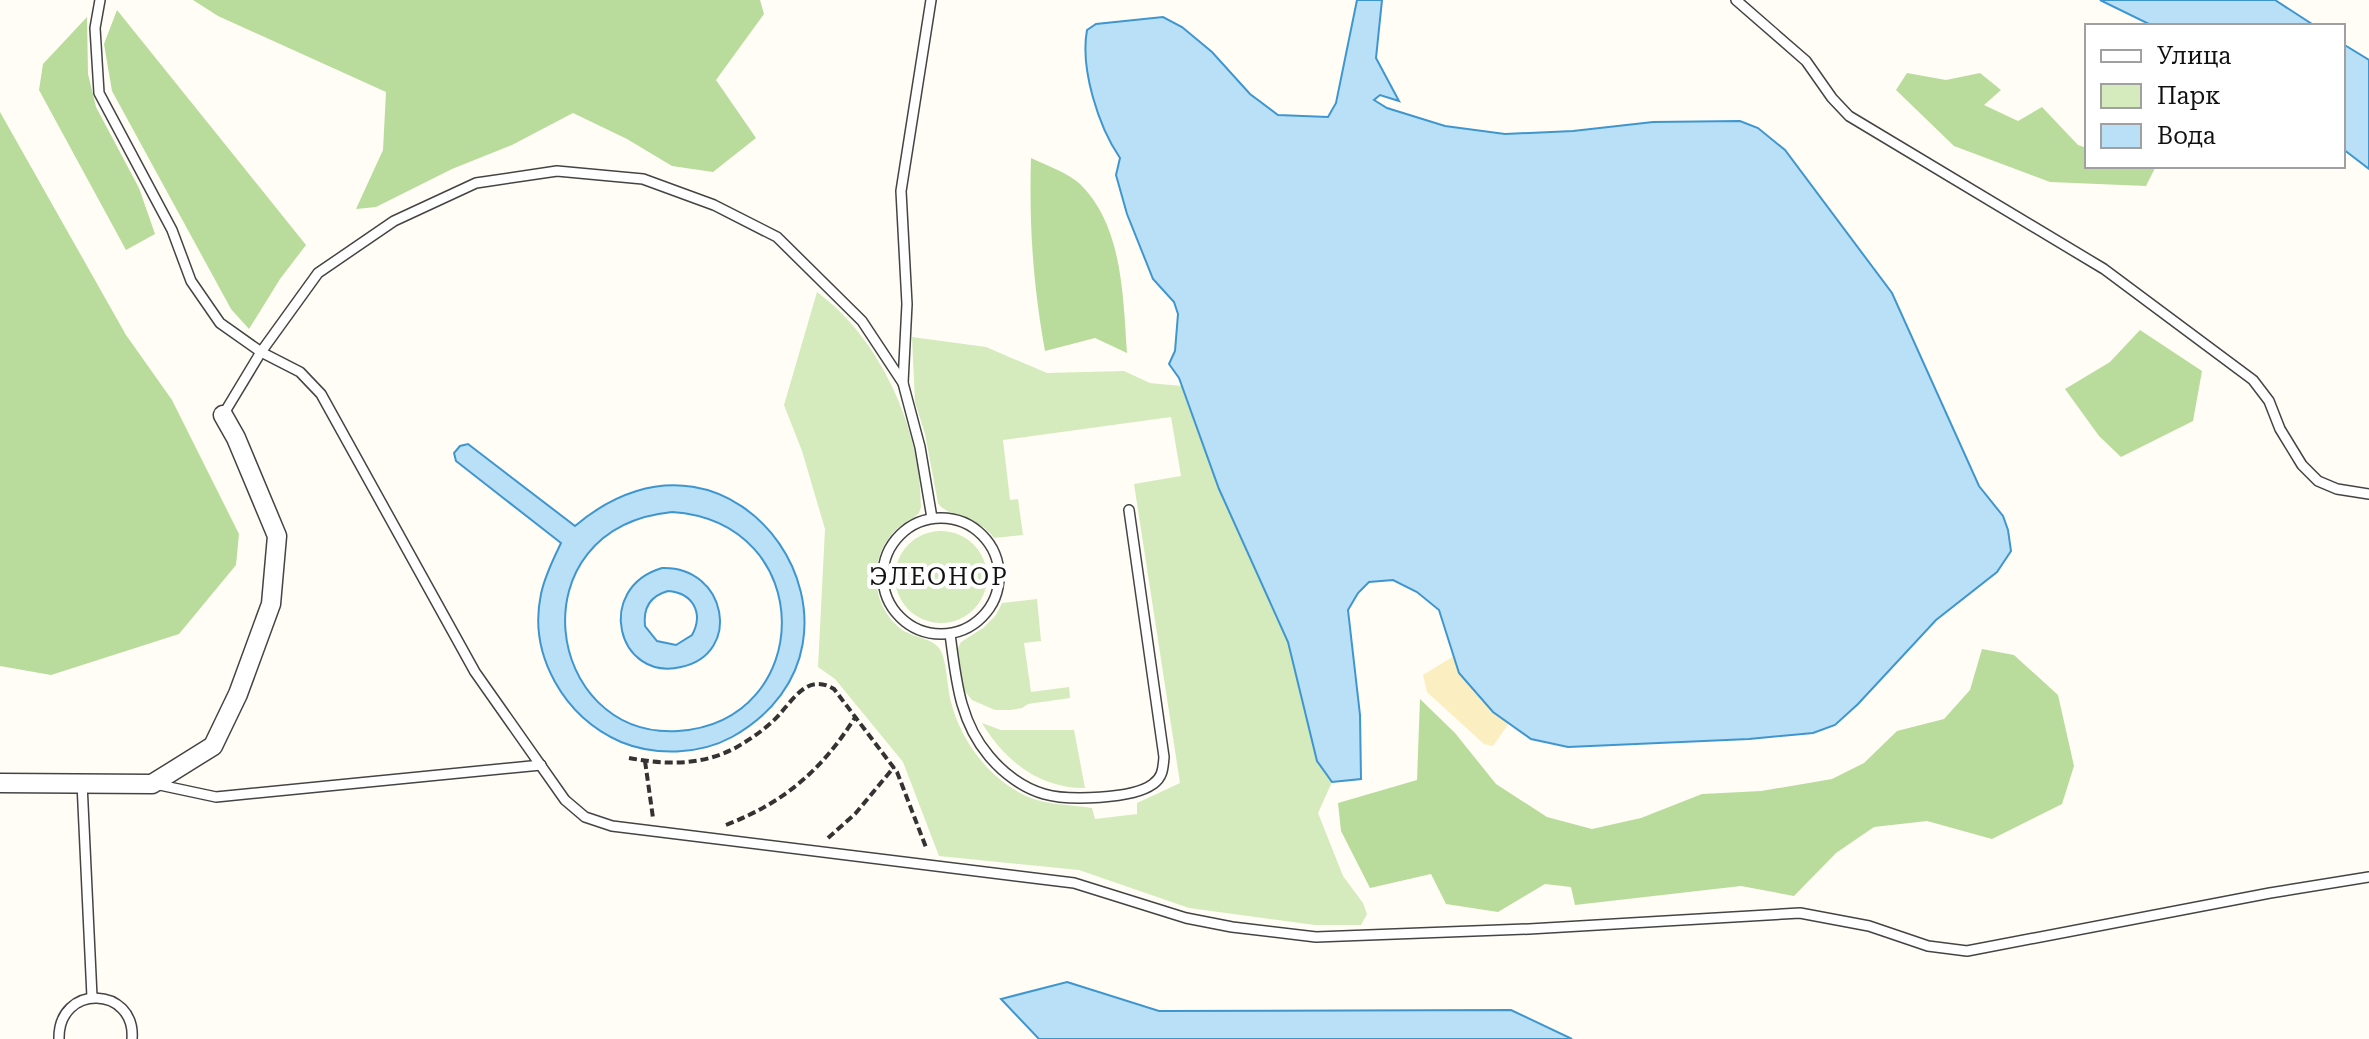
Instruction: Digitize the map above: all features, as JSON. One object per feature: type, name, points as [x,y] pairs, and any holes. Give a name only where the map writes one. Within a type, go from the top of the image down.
[{"type":"street","points":[[0,783],[152,784],[213,746],[238,694],[271,604],[277,536],[236,438],[223,415]]},
{"type":"lane","points":[[100,0],[95,28],[99,93],[172,230],[191,281],[220,323],[261,352],[300,372],[321,394],[475,672],[565,800],[585,817],[612,826],[1074,883],[1186,918],[1316,937],[1529,929],[1800,913],[1869,926],[1928,946],[1967,951],[2369,877]]},
{"type":"lane","points":[[931,0],[901,191],[907,304],[903,383],[920,447],[932,518]]},
{"type":"lane","points":[[1736,0],[1806,61],[1849,116],[2104,269],[2253,380],[2269,401],[2280,429],[2302,465],[2318,481],[2337,489],[2369,494]]},
{"type":"lane","points":[[223,415],[261,352],[318,273],[394,221],[476,183],[557,171],[643,179],[714,205],[777,237],[862,321],[903,383]]},
{"type":"lane","points":[[950,634],[959,702],[969,727],[991,759],[1010,776],[1026,787],[1064,798],[1090,798],[1143,790],[1154,784],[1163,773],[1164,757],[1129,510]]},
{"type":"lane","points":[[932,518],[950,518],[975,529],[994,550],[999,567],[999,586],[988,611],[968,629],[950,634],[930,634],[911,627],[896,613],[885,595],[882,575],[886,555],[897,538],[913,525],[932,518]]},
{"type":"lane","points":[[152,784],[216,797],[541,765]]},
{"type":"lane","points":[[82,783],[92,997]]},
{"type":"lane","points":[[59,1039],[59,1029],[70,1008],[92,997],[116,1003],[125,1011],[131,1022],[132,1039]]},
{"type":"path","points":[[629,758],[683,764],[734,749],[774,720],[801,690],[815,683],[826,684],[834,689],[894,767],[932,864]]},
{"type":"path","points":[[721,826],[769,804],[808,777],[836,748],[856,716]]},
{"type":"path","points":[[645,761],[654,831]]},
{"type":"path","points":[[814,850],[855,814],[894,767]]},
{"type":"green space","points":[[193,0],[760,0],[764,14],[716,80],[756,138],[713,172],[672,166],[627,139],[573,113],[512,145],[452,169],[376,207],[356,209],[383,150],[386,92],[218,16]]},
{"type":"green space","points":[[117,10],[306,245],[280,279],[249,329],[231,309],[112,91],[104,44]]},
{"type":"green space","points":[[87,17],[88,74],[96,107],[139,188],[155,234],[126,250],[39,90],[43,64]]},
{"type":"green space","points":[[1907,73],[1946,80],[1980,73],[2001,90],[1984,105],[2018,121],[2042,107],[2078,145],[2085,147],[2085,168],[2155,168],[2146,186],[2050,182],[1954,146],[1896,90]]},
{"type":"green space","points":[[0,112],[126,335],[172,400],[239,534],[236,565],[179,634],[51,675],[0,666]]},
{"type":"green space","points":[[1031,158],[1080,184],[1105,220],[1113,241],[1122,286],[1127,353],[1095,338],[1045,351],[1033,255]]},
{"type":"green space","points":[[817,292],[840,311],[878,360],[905,417],[914,447],[921,507],[919,513],[891,535],[879,558],[876,584],[884,609],[901,629],[939,648],[956,717],[972,748],[994,774],[1007,785],[1037,800],[1092,808],[1095,819],[1137,814],[1137,803],[1180,783],[1134,484],[1181,476],[1171,417],[1003,440],[1010,500],[1018,499],[1023,535],[994,538],[979,524],[942,508],[938,503],[925,434],[915,402],[912,337],[986,347],[1047,373],[1124,371],[1150,383],[1181,386],[1219,489],[1288,642],[1317,761],[1332,782],[1318,813],[1343,876],[1363,903],[1367,914],[1361,925],[1315,925],[1189,908],[1079,870],[939,856],[903,762],[835,679],[818,667],[825,529],[802,451],[784,405]]},
{"type":"green space","points":[[2140,330],[2202,371],[2193,421],[2121,457],[2099,436],[2065,389],[2110,362]]},
{"type":"green space","points":[[941,531],[958,535],[973,545],[983,560],[987,577],[983,594],[973,609],[958,619],[941,623],[924,619],[909,609],[899,594],[895,577],[899,560],[909,545],[924,535]]},
{"type":"green space","points":[[1037,599],[1041,641],[1024,643],[1031,692],[1069,687],[1070,698],[1010,710],[995,710],[972,700],[964,690],[957,654],[961,642],[983,628],[996,615],[1002,603]]},
{"type":"green space","points":[[1982,649],[2014,655],[2058,695],[2074,766],[2062,804],[1992,839],[1927,821],[1874,827],[1836,853],[1794,896],[1741,886],[1575,905],[1571,887],[1545,884],[1498,912],[1446,904],[1431,874],[1370,888],[1341,831],[1338,803],[1417,780],[1420,699],[1455,733],[1496,784],[1547,817],[1592,829],[1641,818],[1702,794],[1761,791],[1832,779],[1864,763],[1897,731],[1944,719],[1970,690]]},
{"type":"green space","points":[[982,723],[1001,730],[1074,730],[1085,788],[1053,783],[1025,770],[1001,749]]},
{"type":"sand","points":[[1454,656],[1476,694],[1509,723],[1493,746],[1484,744],[1427,692],[1423,675]]},
{"type":"water","points":[[1357,0],[1382,0],[1376,58],[1399,101],[1380,95],[1374,100],[1387,108],[1445,126],[1505,134],[1573,131],[1653,122],[1740,121],[1758,128],[1785,150],[1892,293],[1979,486],[2003,516],[2011,551],[1997,572],[1936,620],[1835,725],[1813,733],[1749,739],[1568,747],[1531,739],[1493,712],[1459,673],[1439,610],[1417,592],[1393,580],[1369,582],[1348,610],[1360,715],[1361,779],[1332,782],[1317,761],[1288,642],[1219,489],[1179,378],[1169,364],[1175,351],[1178,314],[1174,302],[1153,279],[1127,214],[1116,175],[1120,158],[1098,113],[1086,62],[1086,45],[1087,30],[1096,24],[1163,17],[1182,27],[1212,52],[1250,94],[1278,115],[1328,117],[1336,103]]},
{"type":"water","points":[[2100,0],[2275,0],[2312,24],[2149,24]]},
{"type":"water","points":[[2345,45],[2369,60],[2369,169],[2345,151]]},
{"type":"water","points":[[468,444],[575,526],[636,491],[693,487],[742,506],[779,543],[801,591],[803,644],[781,695],[732,737],[691,750],[648,750],[621,742],[601,731],[567,700],[555,682],[540,639],[538,617],[541,594],[561,543],[456,461],[454,453],[460,446]],"holes":[[[672,512],[720,524],[754,549],[775,583],[782,622],[776,660],[756,694],[723,719],[678,731],[633,725],[598,702],[576,669],[566,630],[569,590],[587,554],[621,526]]]},
{"type":"water","points":[[662,568],[684,571],[701,581],[713,595],[719,612],[719,629],[713,646],[701,659],[681,667],[659,668],[641,661],[629,648],[622,631],[621,612],[627,594],[641,579]],"holes":[[[668,591],[690,600],[697,619],[692,635],[676,645],[657,641],[645,626],[645,620],[652,600]]]},
{"type":"water","points":[[1067,982],[1159,1011],[1511,1010],[1572,1039],[1039,1039],[1001,999]]},
{"type":"district","name":"ЭЛЕОНОР","points":[[939,577]]}]
